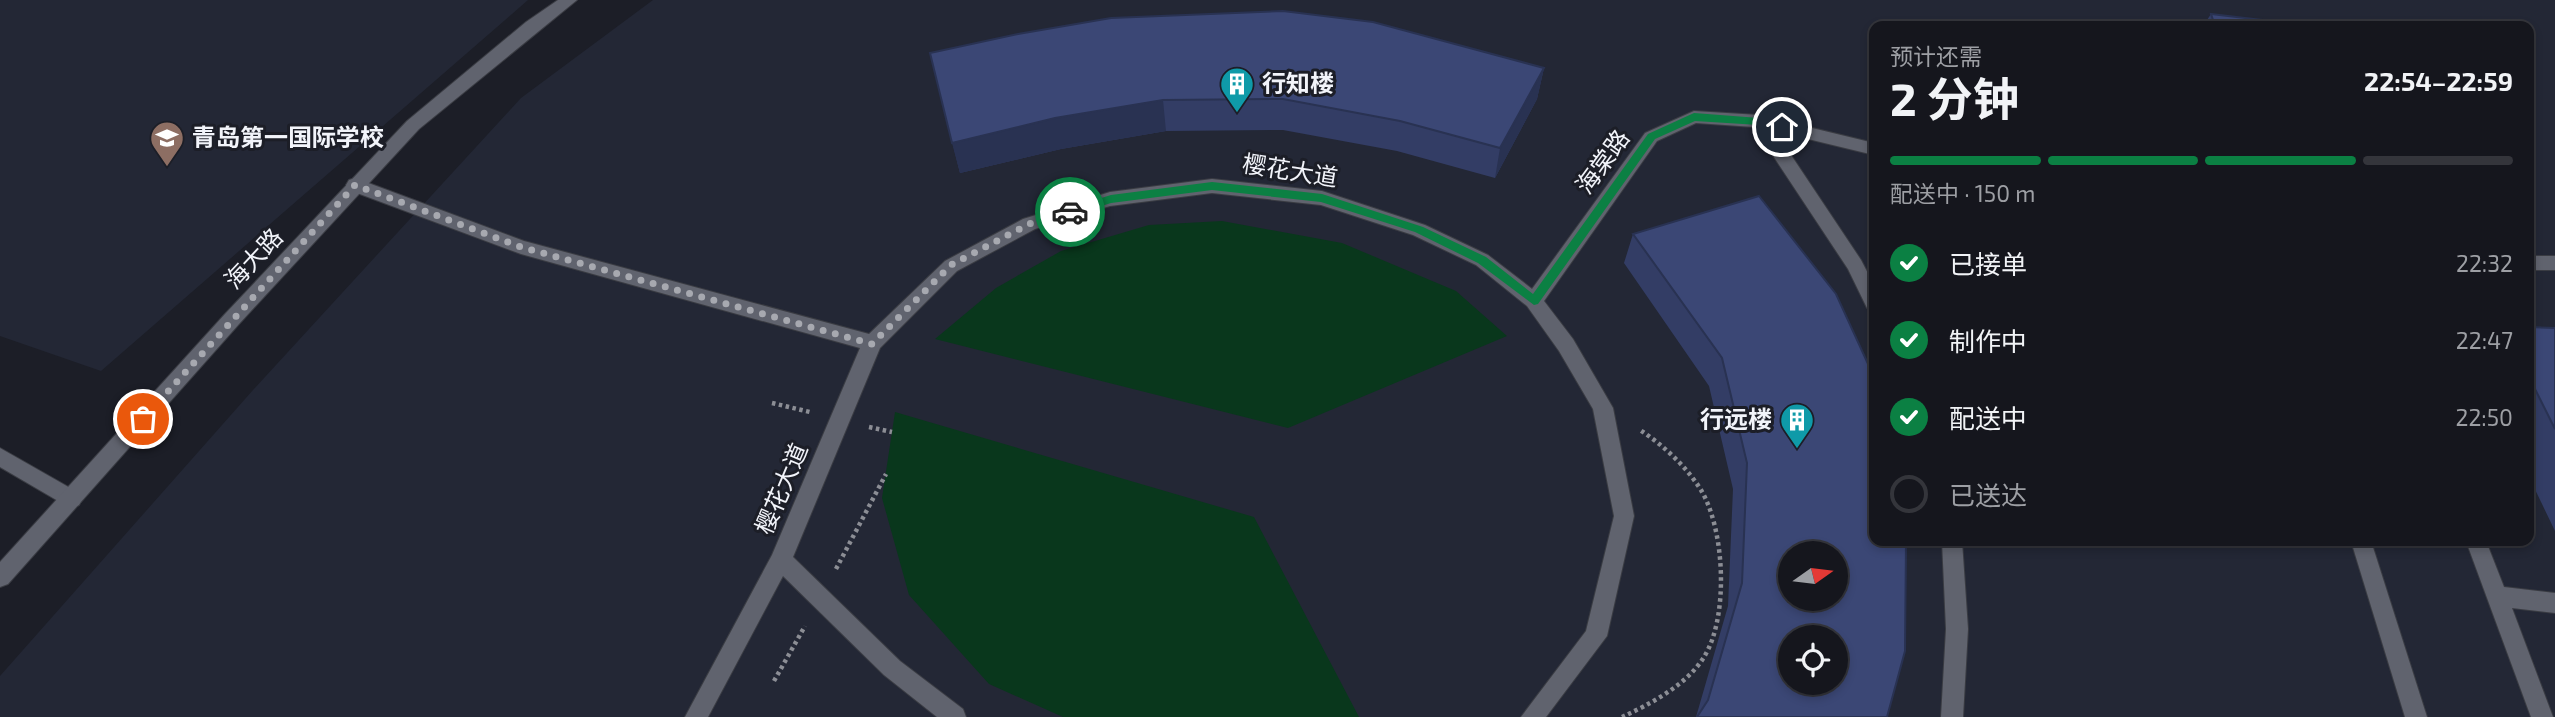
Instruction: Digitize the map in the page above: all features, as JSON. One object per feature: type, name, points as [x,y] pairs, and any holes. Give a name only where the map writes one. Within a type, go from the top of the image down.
[{"type":"street","name":"海大路","points":[[0,577],[232,318],[413,125],[532,26],[569,0]]},
{"type":"street","name":"海棠路","points":[[1534,301],[1651,136],[1694,117],[1759,121],[1869,148]]},
{"type":"street","points":[[1759,121],[1855,265],[1869,293]]},
{"type":"street","name":"樱花大道","points":[[696,717],[781,560],[872,344],[951,265],[1029,224],[1111,199],[1212,186],[1322,198],[1419,230],[1482,260],[1534,301],[1566,345],[1603,408],[1624,516],[1596,636],[1532,717]]},
{"type":"street","points":[[2534,264],[2555,263]]},
{"type":"street","points":[[0,457],[72,499]]},
{"type":"street","points":[[1952,546],[1958,629],[1952,717]]},
{"type":"street","points":[[2363,546],[2416,717]]},
{"type":"street","points":[[2478,546],[2542,717]]},
{"type":"street","name":"樱花大道","points":[[781,560],[892,668],[954,717]]},
{"type":"street","points":[[2497,596],[2555,603]]},
{"type":"lane","points":[[355,185],[521,247],[872,344]]},
{"type":"path","points":[[1603,408],[1648,435],[1676,459],[1706,499],[1720,556],[1717,619],[1703,658],[1667,692],[1622,717]]},
{"type":"shaded area","name":"青岛第一国际学校","points":[[0,0],[528,0],[101,371],[0,336]]},
{"type":"shaded area","points":[[653,0],[2555,0],[2555,717],[0,717],[0,676],[253,390],[521,98]]},
{"type":"green space","points":[[1222,221],[1342,243],[1456,291],[1507,336],[1288,428],[935,339],[996,288],[1061,251],[1149,225]]},
{"type":"green space","points":[[895,412],[1254,517],[1359,717],[1063,717],[989,684],[909,595],[882,498]]},
{"type":"building","name":"行知楼","points":[[1283,11],[1373,22],[1544,68],[1500,148],[1400,121],[1283,99],[1163,100],[1055,118],[952,143],[930,53],[1111,18]]},
{"type":"building","points":[[2211,14],[2270,21],[2213,21]]},
{"type":"building","name":"行远楼","points":[[1759,196],[1836,294],[1869,366],[1869,546],[1906,546],[1905,651],[1887,717],[1697,717],[1708,700],[1742,583],[1747,463],[1722,358],[1633,234]]},
{"type":"building","points":[[2534,327],[2555,328],[2555,429],[2534,387]]},
{"type":"way so far","points":[[143,419],[355,185],[521,247],[872,344],[951,265],[1029,224],[1070,212]]},
{"type":"place","name":"行知楼","points":[[1237,114]]},
{"type":"place","name":"青岛第一国际学校","points":[[167,168]]},
{"type":"place","name":"行远楼","points":[[1797,450]]},
{"type":"route","points":[[1070,212],[1111,199],[1212,186],[1322,198],[1419,230],[1482,260],[1534,301],[1651,136],[1694,117],[1759,121],[1782,127]]}]
